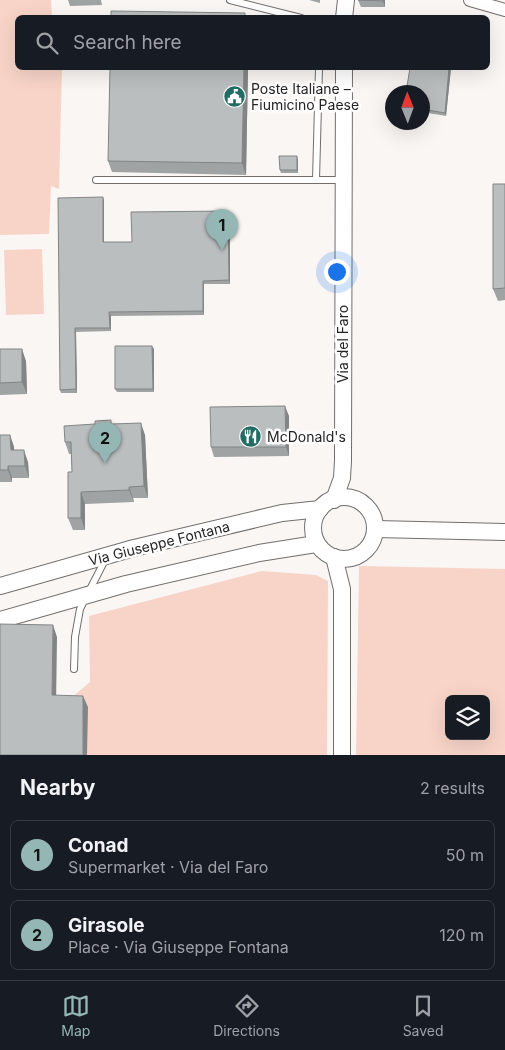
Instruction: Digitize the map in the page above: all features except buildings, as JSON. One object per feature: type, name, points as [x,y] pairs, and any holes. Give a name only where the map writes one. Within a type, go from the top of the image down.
[{"type":"street","points":[[344,15],[346,0]]},
{"type":"street","points":[[470,0],[505,10]]},
{"type":"street","name":"Via del Faro","points":[[334,500],[342,478],[344,70]]},
{"type":"street","points":[[353,498],[364,503],[373,514],[376,529],[370,546],[362,554],[352,558],[334,557],[324,552],[316,544],[314,522],[320,509],[334,500],[353,498]]},
{"type":"street","name":"Via Giuseppe Fontana","points":[[0,586],[108,555],[282,513],[320,509]]},
{"type":"street","points":[[376,529],[505,532]]},
{"type":"street","points":[[0,620],[87,594],[264,552],[316,544]]},
{"type":"street","points":[[334,557],[342,589],[342,755]]},
{"type":"lane","points":[[230,0],[289,15]]},
{"type":"lane","points":[[316,180],[319,70]]},
{"type":"lane","points":[[96,180],[343,180]]},
{"type":"lane","points":[[74,669],[76,626],[87,594],[108,555]]},
{"type":"shaded area","points":[[0,0],[51,0],[52,15],[15,15],[15,70],[62,70],[59,189],[51,186],[49,234],[0,235]]},
{"type":"shaded area","points":[[42,249],[44,314],[6,315],[4,250]]},
{"type":"shaded area","points":[[359,566],[505,569],[505,755],[356,755]]},
{"type":"shaded area","points":[[262,571],[316,575],[328,581],[327,755],[63,755],[64,704],[90,682],[89,616]]},
{"type":"place","name":"Poste Italiane – Fiumicino Paese","points":[[235,96]]},
{"type":"place","name":"Conad","points":[[222,250]]},
{"type":"place","name":"McDonald's","points":[[251,436]]},
{"type":"place","name":"Girasole","points":[[105,463]]}]
